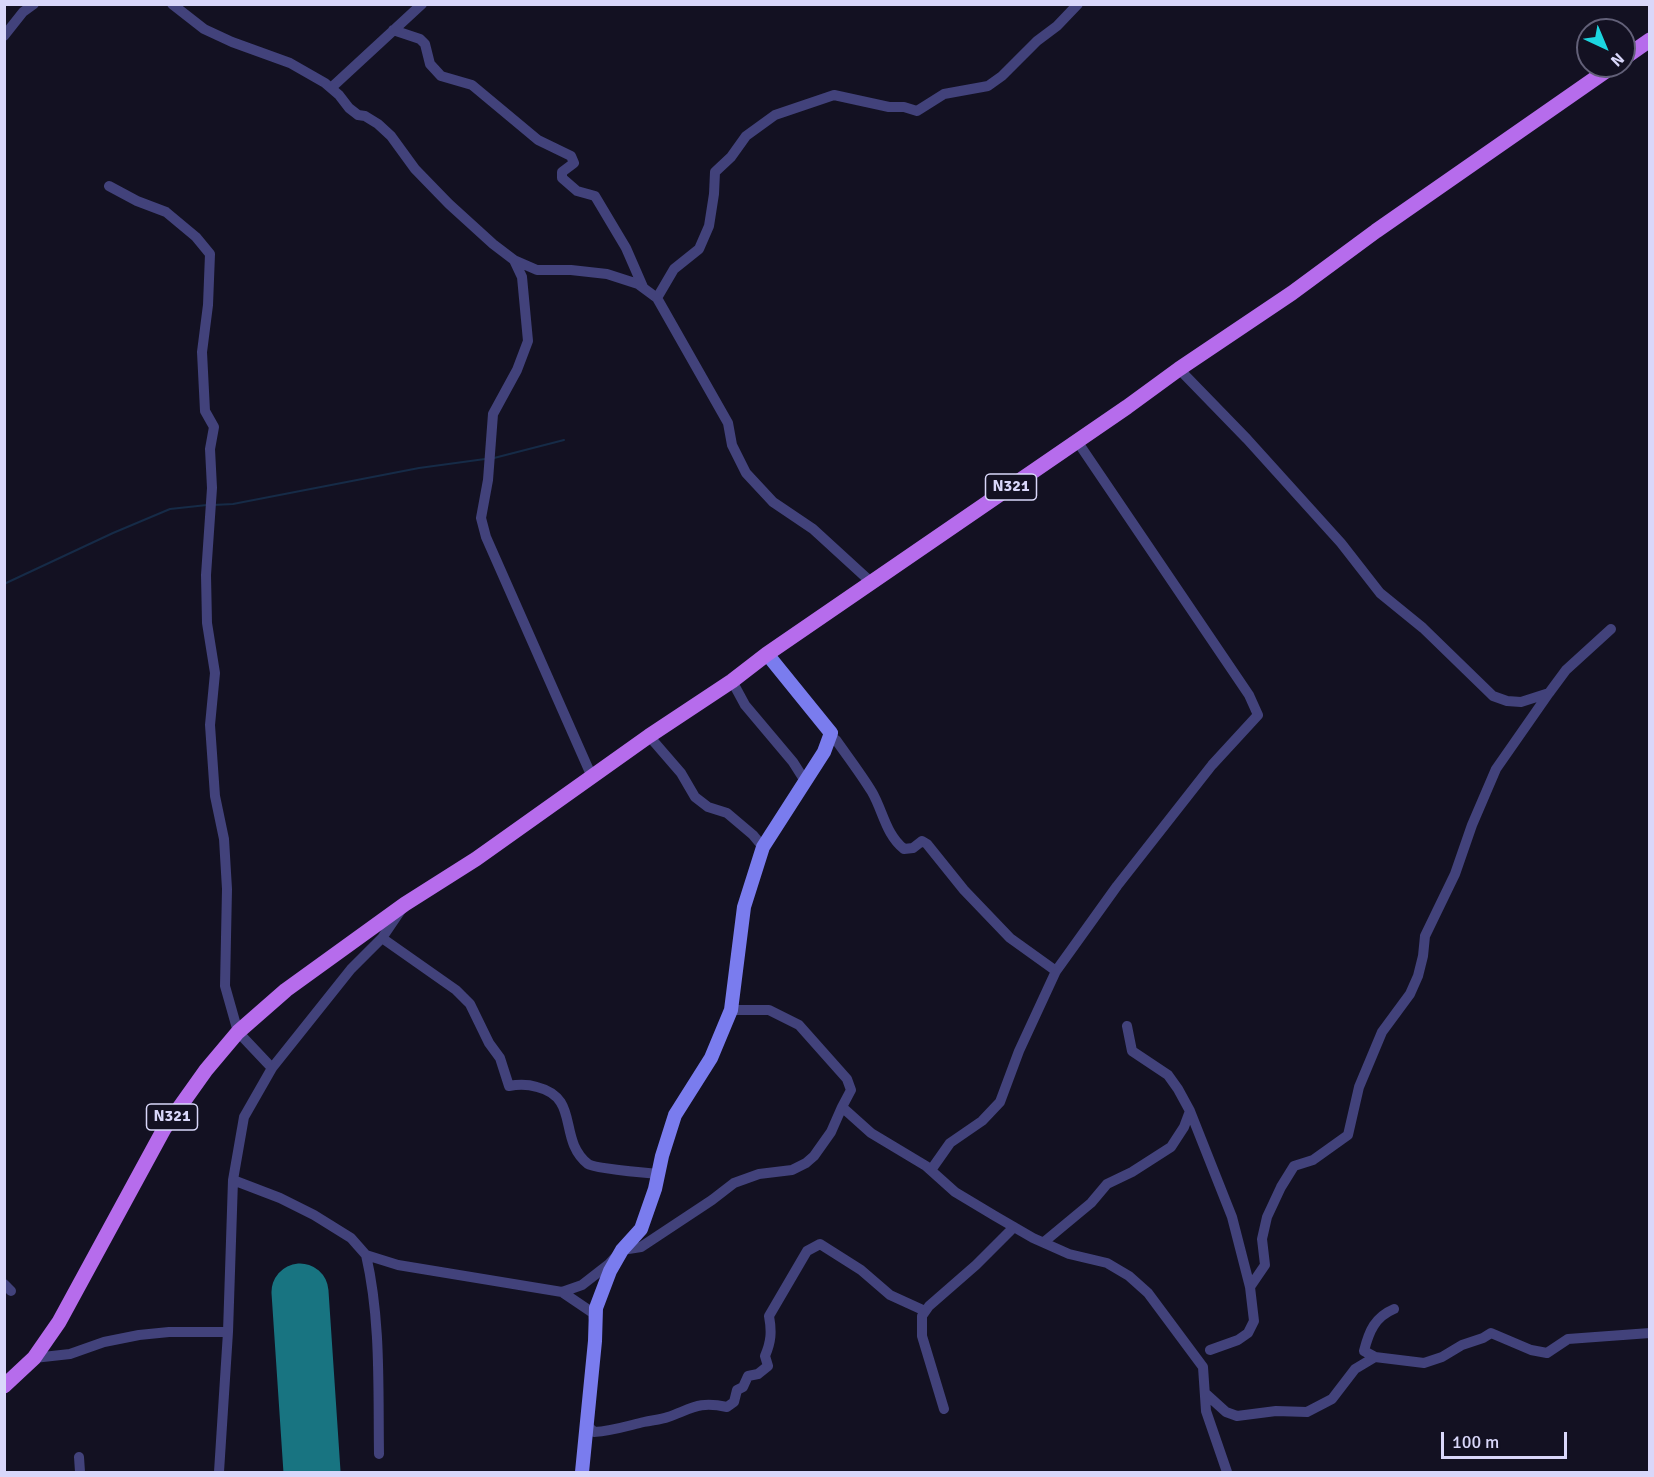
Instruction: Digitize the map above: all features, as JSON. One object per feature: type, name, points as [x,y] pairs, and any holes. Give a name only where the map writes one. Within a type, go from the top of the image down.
[{"type":"main road","points":[[1636,50],[1650,40]]},
{"type":"main road","name":"N321","points":[[4,1386],[34,1358],[59,1323],[164,1129],[206,1070],[238,1032],[286,990],[405,904],[476,859],[732,681],[767,654],[1292,293],[1376,231],[1595,78]]},
{"type":"street","points":[[4,36],[23,12],[34,4]]},
{"type":"street","points":[[172,4],[204,29],[290,63],[331,88],[358,115],[365,116],[378,124],[391,136],[415,169],[449,204],[514,260],[537,270],[571,270],[607,274],[643,287],[657,298],[728,423],[732,446],[746,473],[773,502],[813,529],[872,583]]},
{"type":"street","points":[[331,88],[422,4]]},
{"type":"street","points":[[657,298],[674,269],[699,249],[710,226],[715,172],[731,157],[746,136],[775,116],[834,95],[917,111],[944,94],[988,86],[1002,76],[1037,41],[1064,20],[1078,4]]},
{"type":"street","points":[[393,30],[420,39],[425,44],[430,64],[441,76],[472,85],[538,140],[571,156],[574,163],[562,172],[562,178],[577,190],[596,196],[626,248],[643,287]]},
{"type":"street","points":[[109,186],[137,201],[166,212],[196,237],[210,254],[208,305],[202,352],[205,411],[214,427],[210,449],[212,488],[206,575],[207,623],[215,673],[210,725],[215,796],[224,839],[227,889],[225,986],[238,1032],[272,1068]]},
{"type":"street","points":[[514,260],[522,277],[528,341],[517,370],[494,414],[488,480],[481,518],[486,537],[532,645],[592,777]]},
{"type":"street","points":[[1179,369],[1247,439],[1341,543],[1380,593],[1423,628],[1493,696],[1507,701],[1521,702],[1549,693]]},
{"type":"street","points":[[931,1170],[950,1143],[992,1113],[1000,1102],[1019,1051],[1056,971],[1117,886],[1212,765],[1258,715],[1249,695],[1077,441]]},
{"type":"street","points":[[1250,1287],[1265,1265],[1262,1239],[1267,1217],[1294,1166],[1313,1160],[1348,1135],[1359,1087],[1382,1032],[1410,994],[1418,976],[1424,956],[1425,936],[1455,874],[1496,769],[1566,670],[1611,629]]},
{"type":"street","points":[[562,1293],[582,1285],[609,1264],[641,1229],[655,1189],[667,1136],[675,1115],[711,1058],[731,1010],[744,908],[763,847],[824,752],[831,733],[767,654]]},
{"type":"street","points":[[732,681],[745,705],[793,762],[805,781]]},
{"type":"street","points":[[650,736],[681,773],[695,797],[708,807],[727,813],[753,835],[763,847]]},
{"type":"street","points":[[836,740],[872,793],[887,829],[897,844],[904,849],[913,848],[922,841],[927,844],[964,890],[1010,938],[1056,971]]},
{"type":"street","name":"N321","points":[[219,1473],[228,1332],[233,1180],[244,1117],[272,1068],[351,969],[382,938],[405,904]]},
{"type":"street","points":[[382,938],[456,990],[470,1004],[489,1043],[500,1058],[509,1086],[525,1083],[548,1090],[558,1097],[563,1103],[572,1143],[588,1164],[596,1167],[658,1174]]},
{"type":"street","points":[[622,1250],[641,1247],[734,1183],[759,1174],[792,1170],[806,1163],[814,1156],[831,1132],[851,1090],[847,1078],[803,1027],[769,1010],[731,1010]]},
{"type":"street","points":[[1127,1026],[1132,1051],[1168,1075],[1190,1111],[1232,1217],[1250,1287],[1254,1321],[1248,1333],[1238,1340],[1210,1350]]},
{"type":"street","points":[[842,1107],[871,1133],[931,1170],[955,1192],[1014,1227],[1069,1254],[1107,1263],[1129,1276],[1148,1293],[1203,1367],[1208,1419],[1227,1473]]},
{"type":"street","points":[[1044,1242],[1091,1203],[1107,1184],[1132,1172],[1171,1147],[1184,1127],[1190,1111]]},
{"type":"street","points":[[233,1180],[280,1198],[314,1215],[351,1239],[366,1255],[374,1287],[379,1454]]},
{"type":"street","points":[[944,1409],[922,1336],[922,1316],[929,1306],[976,1265],[1014,1227]]},
{"type":"street","points":[[586,1424],[594,1432],[613,1431],[646,1421],[666,1418],[695,1406],[713,1404],[727,1407],[734,1402],[737,1390],[743,1387],[748,1376],[758,1374],[768,1366],[765,1356],[771,1342],[772,1329],[769,1316],[807,1251],[820,1244],[861,1270],[890,1295],[925,1311]]},
{"type":"street","points":[[582,1473],[596,1308],[610,1271],[622,1250]]},
{"type":"street","points":[[366,1255],[398,1265],[562,1293],[593,1313],[596,1325]]},
{"type":"street","points":[[1394,1309],[1382,1314],[1373,1326],[1366,1343],[1364,1351],[1375,1357],[1424,1363],[1442,1357],[1491,1333],[1531,1350],[1547,1353],[1568,1339],[1650,1333]]},
{"type":"street","points":[[34,1358],[70,1354],[104,1342],[139,1335],[169,1332],[228,1332]]},
{"type":"street","points":[[1205,1393],[1226,1412],[1237,1416],[1276,1411],[1307,1412],[1332,1399],[1355,1369],[1375,1357]]},
{"type":"street","points":[[79,1456],[80,1473]]},
{"type":"waterway","points":[[494,458],[564,440]]},
{"type":"waterway","points":[[213,505],[233,504],[419,468],[485,459]]},
{"type":"waterway","points":[[4,584],[170,509],[207,505]]},
{"type":"runway","points":[[300,1292],[312,1472]]}]
